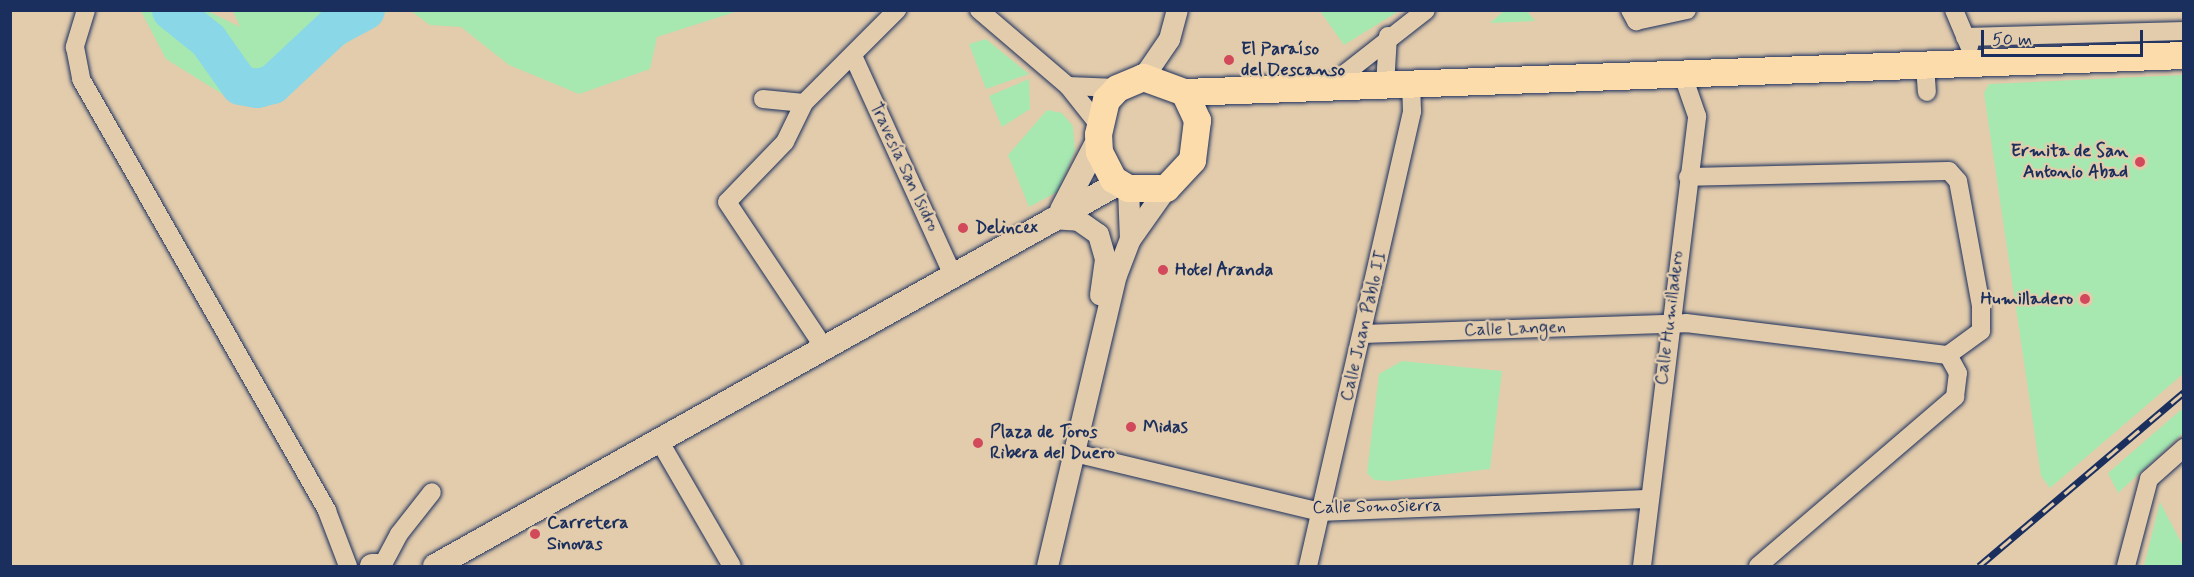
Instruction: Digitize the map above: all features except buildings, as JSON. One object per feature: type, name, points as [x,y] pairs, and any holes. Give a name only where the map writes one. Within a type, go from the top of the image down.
[{"type":"main road","points":[[1056,214],[1099,133],[1106,100],[1117,88],[1143,77],[1178,88],[1239,93],[1682,73],[2184,55]]},
{"type":"main road","points":[[1178,88],[1197,127]]},
{"type":"main road","points":[[435,567],[825,349],[1056,214],[1124,185],[1166,188],[1192,160],[1197,127],[1212,109],[1239,93]]},
{"type":"main road","points":[[1099,133],[1104,167],[1124,185]]},
{"type":"main road","points":[[372,567],[377,567]]},
{"type":"street","points":[[86,10],[75,47],[81,79],[327,511],[348,567]]},
{"type":"street","points":[[825,349],[727,202],[785,142],[804,104],[820,83],[854,58],[897,10]]},
{"type":"street","points":[[979,10],[1068,86],[1099,133]]},
{"type":"street","points":[[1143,77],[1169,39],[1177,10]]},
{"type":"street","points":[[1345,87],[1347,72],[1388,36],[1426,10]]},
{"type":"street","points":[[1633,16],[1687,10]]},
{"type":"street","points":[[1954,10],[1975,62]]},
{"type":"street","points":[[1965,37],[2184,31]]},
{"type":"street","points":[[1385,86],[1388,36]]},
{"type":"street","points":[[1169,39],[1178,88]]},
{"type":"street","name":"Travesía San Isidro","points":[[854,58],[953,275]]},
{"type":"street","points":[[1925,65],[1927,92]]},
{"type":"street","name":"Calle Humilladero","points":[[1642,567],[1668,323],[1697,116],[1682,73]]},
{"type":"street","name":"Calle Juan Pablo II","points":[[1308,567],[1412,111],[1412,84]]},
{"type":"street","points":[[1068,86],[1117,88]]},
{"type":"street","points":[[763,99],[804,104]]},
{"type":"street","points":[[1688,177],[1949,171],[1958,181],[1983,319],[1969,344],[1948,355],[1958,373],[1955,397],[1758,567]]},
{"type":"street","points":[[1124,185],[1130,239]]},
{"type":"street","points":[[1047,567],[1102,330],[1130,239],[1166,188]]},
{"type":"street","points":[[1056,214],[1078,220],[1098,234],[1105,259],[1102,330]]},
{"type":"street","name":"Calle Langen","points":[[1362,334],[1668,323],[1948,355]]},
{"type":"street","points":[[660,442],[732,567]]},
{"type":"street","points":[[2126,567],[2149,479],[2184,448]]},
{"type":"street","name":"Calle Somosierra","points":[[1075,453],[1322,512],[1650,499]]},
{"type":"street","points":[[382,567],[399,534],[432,492]]},
{"type":"green space","points":[[1505,10],[1527,11],[1535,21],[1490,23]]},
{"type":"green space","points":[[141,11],[208,11],[240,27],[233,11],[388,11],[269,102],[235,102],[166,59]]},
{"type":"green space","points":[[411,11],[738,11],[657,37],[650,69],[579,94],[509,65],[461,27],[430,25]]},
{"type":"green space","points":[[1320,11],[1399,11],[1344,45]]},
{"type":"green space","points":[[986,39],[1029,74],[986,89],[969,44]]},
{"type":"green space","points":[[2183,75],[2183,374],[2050,488],[2041,476],[1984,93],[1989,84]]},
{"type":"green space","points":[[1029,79],[1030,109],[1002,127],[989,96]]},
{"type":"green space","points":[[1047,110],[1062,113],[1073,126],[1075,151],[1057,192],[1029,207],[1008,155]]},
{"type":"green space","points":[[1402,361],[1502,371],[1490,469],[1390,481],[1374,480],[1367,473],[1379,374]]},
{"type":"green space","points":[[2183,408],[2183,433],[2118,493],[2108,473]]},
{"type":"green space","points":[[2160,502],[2183,546],[2183,566],[2144,566]]},
{"type":"waterway","points":[[171,10],[208,40],[240,85],[257,88],[272,84],[333,27],[365,10]]},
{"type":"railway","points":[[1979,566],[2184,392]]},
{"type":"place","name":"El Paraíso del Descanso","points":[[1229,60]]},
{"type":"place","name":"Ermita de San Antonio Abad","points":[[2140,162]]},
{"type":"place","name":"Delincex","points":[[963,228]]},
{"type":"place","name":"Hotel Aranda","points":[[1163,270]]},
{"type":"place","name":"Humilladero","points":[[2085,299]]},
{"type":"place","name":"Midas","points":[[1131,427]]},
{"type":"place","name":"Plaza de Toros Ribera del Duero","points":[[978,443]]},
{"type":"place","name":"Carretera Sinovas","points":[[535,534]]}]
